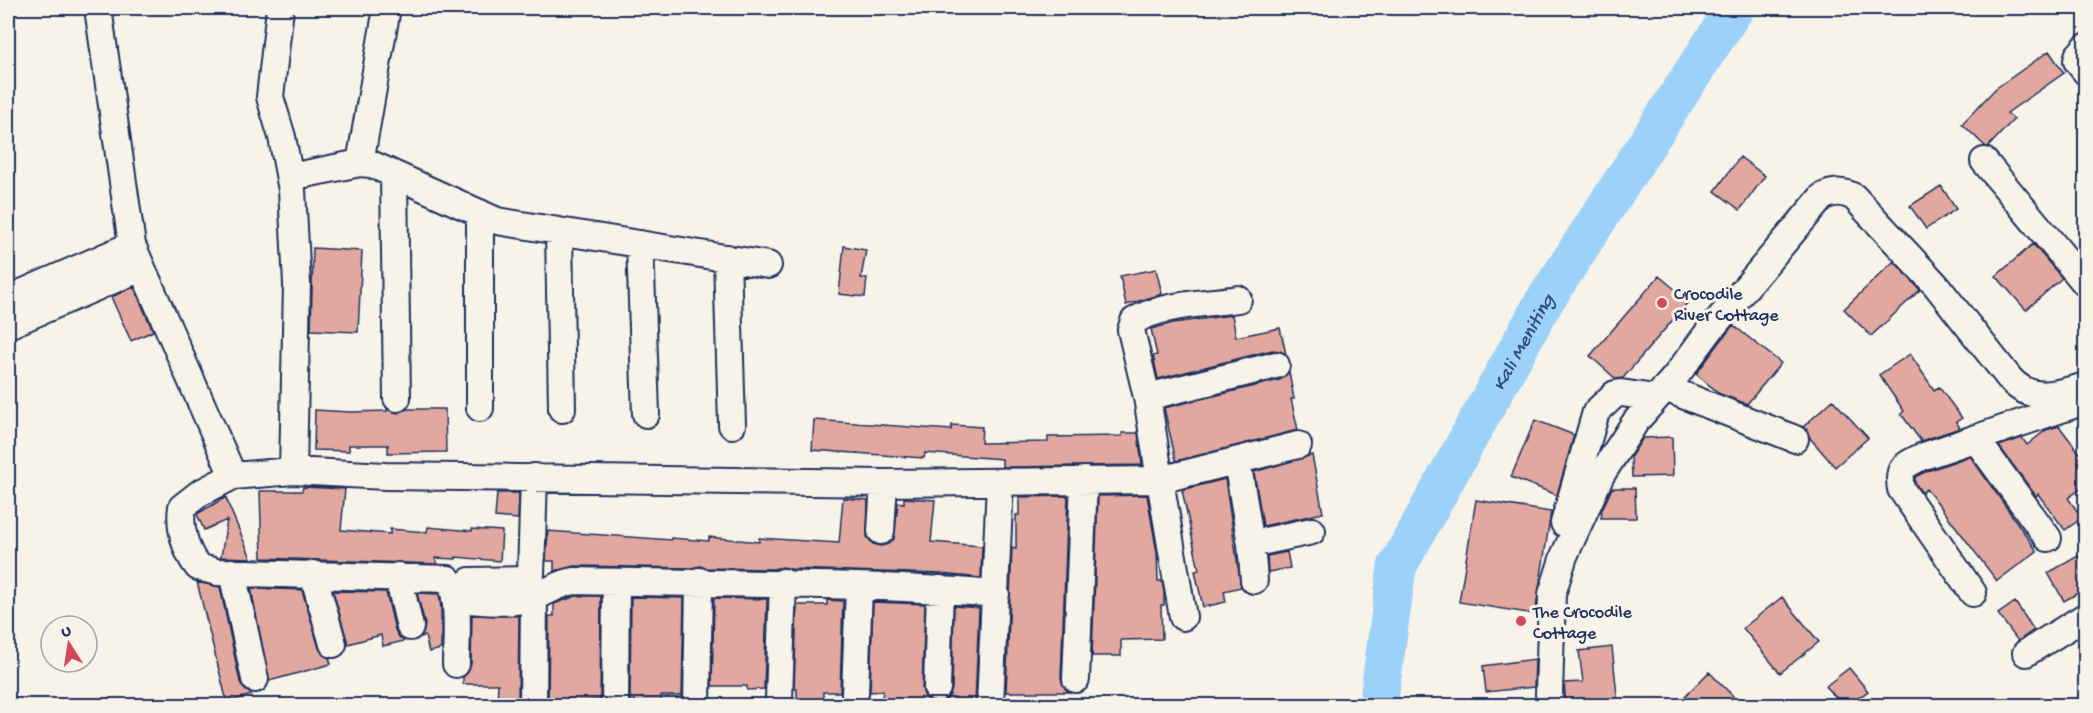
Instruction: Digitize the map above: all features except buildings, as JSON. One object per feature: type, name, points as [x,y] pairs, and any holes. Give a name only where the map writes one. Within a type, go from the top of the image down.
[{"type":"street","points":[[98,8],[137,257],[233,476]]},
{"type":"street","points":[[280,8],[270,98],[282,136],[290,177],[297,284],[293,471]]},
{"type":"street","points":[[360,163],[387,8]]},
{"type":"street","points":[[2085,47],[2077,61],[2085,72]]},
{"type":"street","points":[[1984,161],[2085,284]]},
{"type":"street","points":[[290,177],[360,163],[371,164],[497,220],[768,265]]},
{"type":"street","points":[[394,175],[397,398]]},
{"type":"street","points":[[1551,705],[1552,594],[1564,555],[1587,503],[1607,466],[1636,421],[1815,204],[1826,195],[1836,192],[1854,197],[1936,285],[2010,379],[2020,388],[2032,394],[2083,402]]},
{"type":"street","points":[[480,213],[480,408]]},
{"type":"street","points":[[559,231],[562,409]]},
{"type":"street","points":[[640,244],[646,414]]},
{"type":"street","points":[[8,299],[137,257]]},
{"type":"street","points":[[8,325],[137,257]]},
{"type":"street","points":[[726,258],[732,425]]},
{"type":"street","points":[[1184,617],[1147,397],[1131,330],[1134,321],[1144,315],[1238,299]]},
{"type":"street","points":[[1147,397],[1276,365]]},
{"type":"street","points":[[1563,526],[1596,412],[1615,394],[1660,393],[1795,439]]},
{"type":"street","points":[[1973,593],[1900,489],[1899,476],[1903,467],[1921,457],[2083,402]]},
{"type":"street","points":[[1975,438],[2048,538]]},
{"type":"street","points":[[996,594],[940,589],[783,582],[562,582],[534,597],[520,600],[463,590],[448,579],[217,572],[198,567],[189,551],[180,518],[182,507],[187,501],[233,476],[293,471],[385,476],[884,483],[1160,480],[1298,446]]},
{"type":"street","points":[[1237,461],[1251,544],[1254,580]]},
{"type":"street","points":[[463,590],[526,580],[531,575],[534,477]]},
{"type":"street","points":[[1076,679],[1084,480]]},
{"type":"street","points":[[990,705],[1000,482]]},
{"type":"street","points":[[881,531],[884,483]]},
{"type":"street","points":[[1251,544],[1312,531]]},
{"type":"street","points":[[232,572],[255,678]]},
{"type":"street","points":[[314,574],[333,644]]},
{"type":"street","points":[[398,576],[410,627]]},
{"type":"street","points":[[697,705],[699,581]]},
{"type":"street","points":[[615,705],[616,582]]},
{"type":"street","points":[[779,699],[783,582]]},
{"type":"street","points":[[855,693],[859,587]]},
{"type":"street","points":[[937,688],[940,589]]},
{"type":"street","points":[[456,664],[463,590]]},
{"type":"street","points":[[532,705],[534,597]]},
{"type":"street","points":[[2026,654],[2085,616]]},
{"type":"waterway","name":"Kali Meniting","points":[[1378,706],[1397,567],[1542,305],[1735,8]]},
{"type":"place","name":"Crocodile River Cottage","points":[[1662,303]]},
{"type":"place","name":"The Crocodile Cottage","points":[[1521,621]]}]
